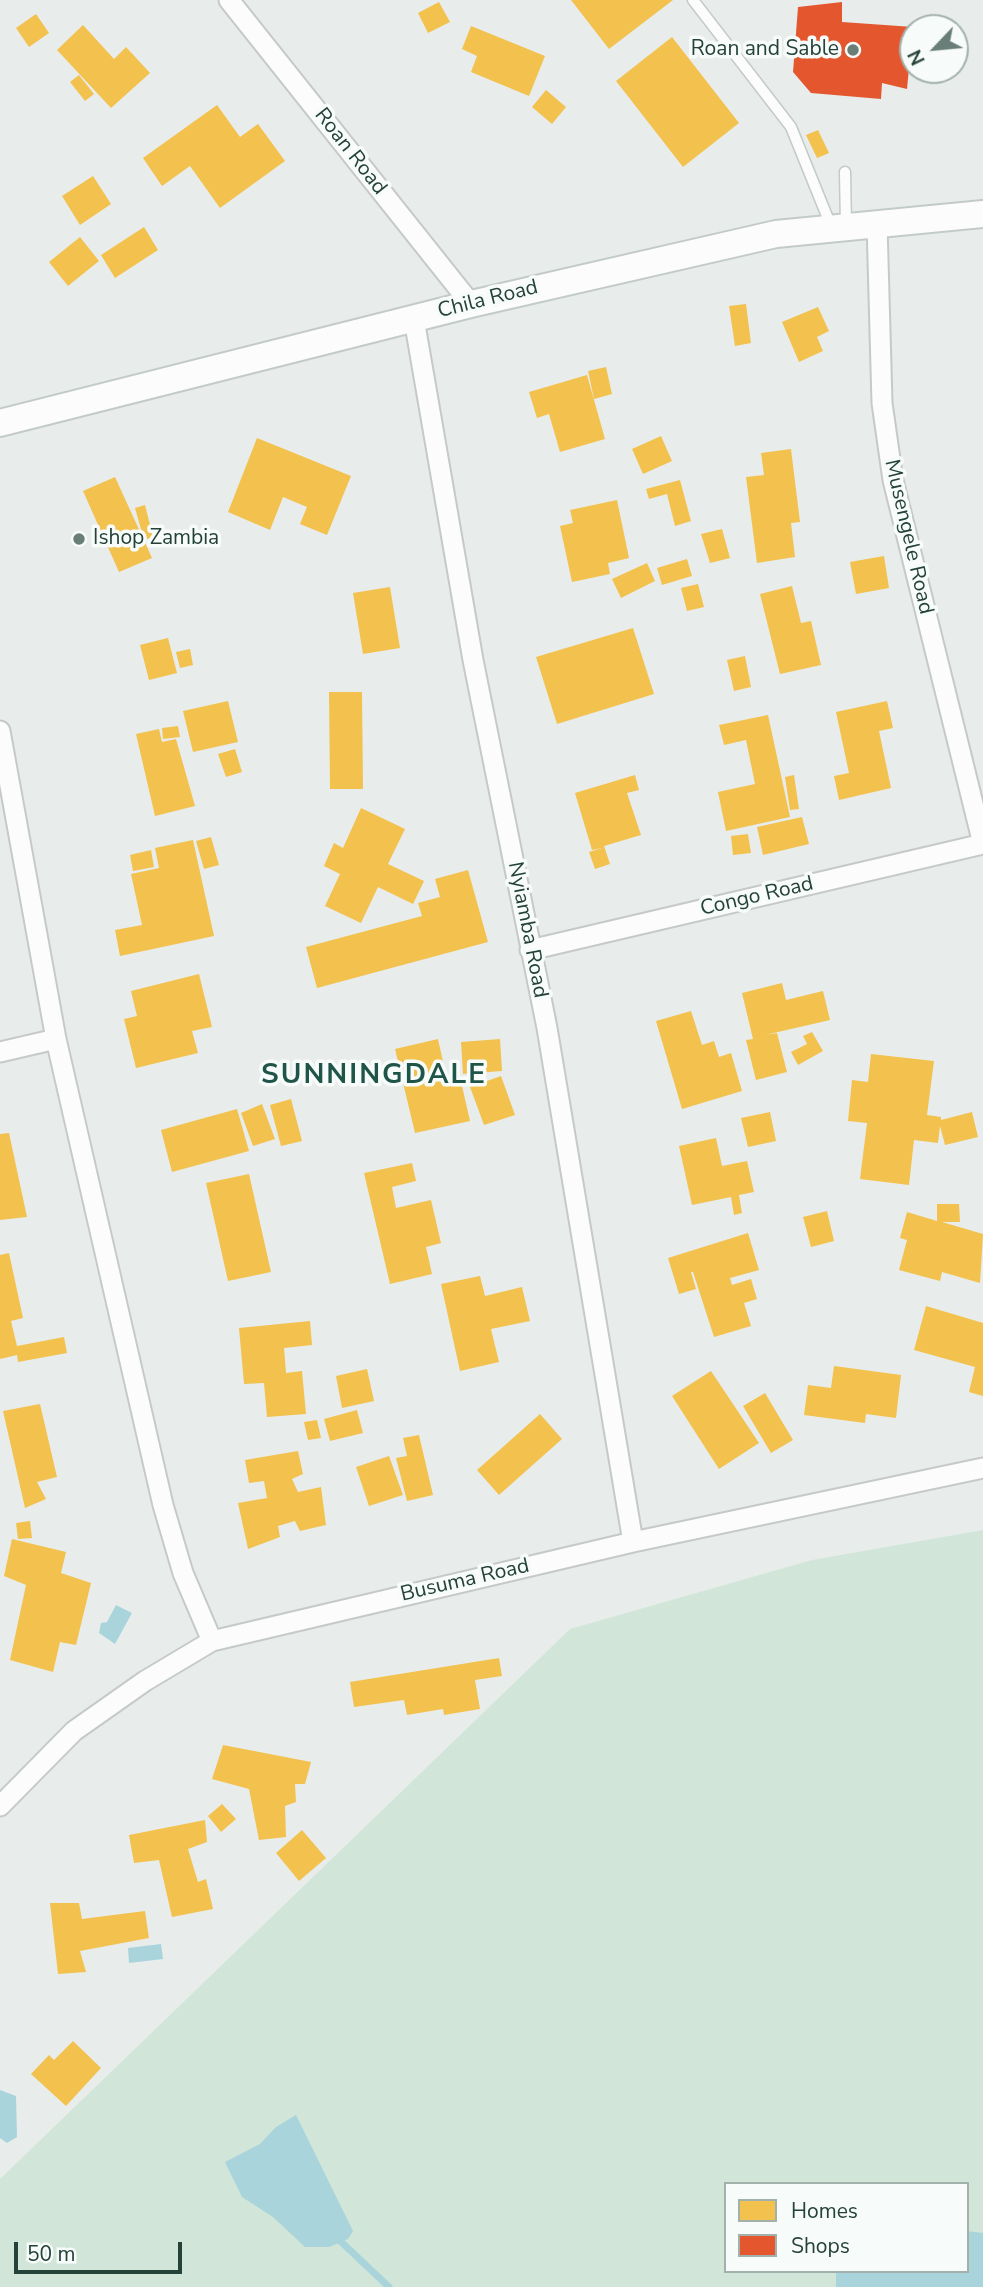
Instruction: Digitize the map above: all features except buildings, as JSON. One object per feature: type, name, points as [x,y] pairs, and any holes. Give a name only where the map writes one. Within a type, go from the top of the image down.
[{"type":"street","name":"Roan Road","points":[[229,0],[471,304]]},
{"type":"street","name":"Chila Road","points":[[0,423],[471,304],[763,236],[839,226],[983,214]]},
{"type":"street","name":"Musengele Road","points":[[877,224],[882,403],[892,480],[983,844]]},
{"type":"street","name":"Nyiamba Road","points":[[414,319],[473,660],[547,1028],[633,1542]]},
{"type":"street","points":[[0,731],[56,1039],[163,1505],[183,1573],[212,1641]]},
{"type":"street","name":"Congo Road","points":[[530,950],[983,844]]},
{"type":"street","points":[[0,1052],[56,1039]]},
{"type":"street","name":"Busuma Road","points":[[0,1805],[74,1731],[145,1681],[212,1641],[633,1542],[983,1468]]},
{"type":"lane","points":[[693,0],[791,127],[839,226]]},
{"type":"lane","points":[[839,226],[845,172]]},
{"type":"green space","points":[[983,1530],[983,2287],[0,2287],[0,2179],[570,1629],[812,1560]]},
{"type":"water","points":[[116,1605],[132,1613],[115,1644],[99,1633],[101,1623],[107,1622]]},
{"type":"water","points":[[161,1944],[163,1959],[129,1963],[128,1948]]},
{"type":"water","points":[[0,2090],[16,2096],[17,2137],[7,2143],[0,2138]]},
{"type":"water","points":[[296,2115],[353,2231],[348,2239],[329,2247],[305,2247],[273,2217],[242,2197],[225,2162],[260,2144],[276,2127]]},
{"type":"water","points":[[969,2231],[983,2233],[983,2287],[836,2287],[836,2273],[969,2273]]},
{"type":"waterway","points":[[336,2237],[389,2287]]},
{"type":"place","name":"Roan and Sable","points":[[853,50]]},
{"type":"place","name":"Ishop Zambia","points":[[79,539]]},
{"type":"district","name":"SUNNINGDALE","points":[[374,1076]]}]
